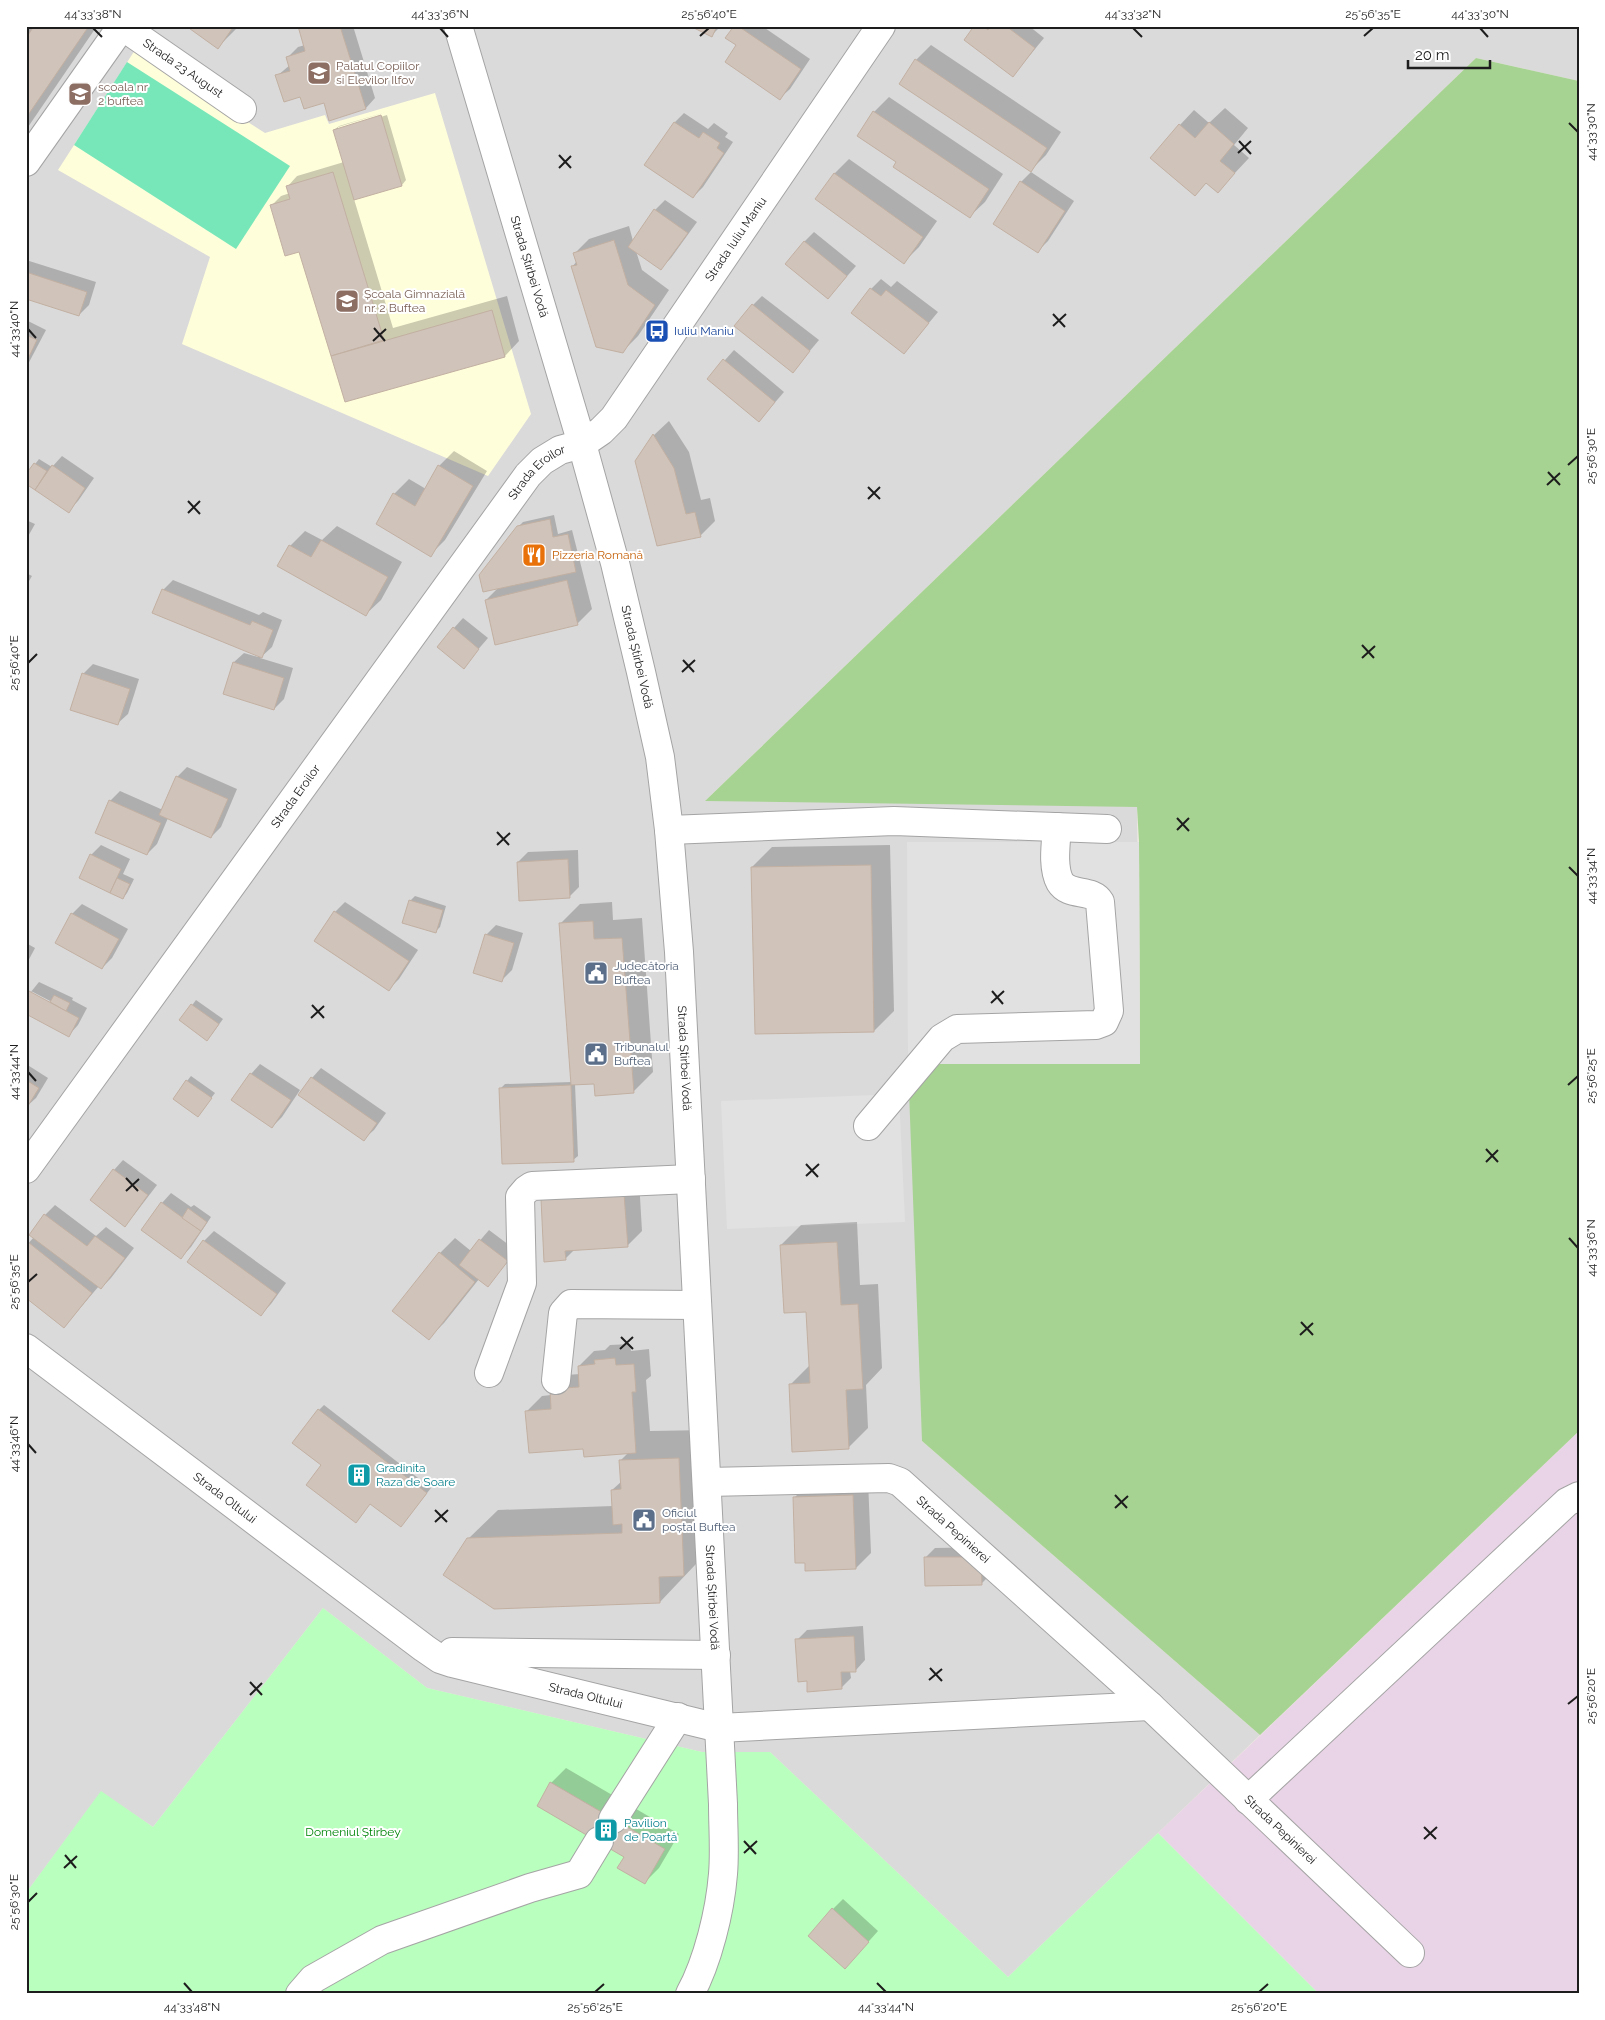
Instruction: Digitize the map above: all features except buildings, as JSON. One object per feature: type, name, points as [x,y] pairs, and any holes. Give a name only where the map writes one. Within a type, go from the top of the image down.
[{"type":"street","name":"Strada 23 August","points":[[26,162],[122,26],[242,109]]},
{"type":"street","name":"Strada Știrbei Vodă","points":[[458,26],[582,444],[614,564],[660,757],[669,830],[679,952],[723,1804],[723,1874],[708,1947],[690,1994]]},
{"type":"street","name":"Strada Iuliu Maniu","points":[[582,444],[601,431],[614,418],[882,26]]},
{"type":"street","name":"Strada Eroilor","points":[[26,1169],[528,475],[542,461],[560,450],[582,444]]},
{"type":"street","points":[[669,830],[894,821],[1107,829]]},
{"type":"street","points":[[868,1126],[942,1038],[957,1029],[1096,1026],[1104,1022],[1109,1011],[1100,902],[1098,898],[1092,895],[1068,890],[1060,882],[1056,868],[1057,828]]},
{"type":"street","points":[[490,1373],[522,1283],[520,1197],[526,1190],[532,1186],[691,1179]]},
{"type":"street","points":[[556,1380],[563,1313],[571,1304],[697,1305]]},
{"type":"street","name":"Strada Oltului","points":[[26,1348],[440,1659],[719,1728]]},
{"type":"street","name":"Strada Pepinierei","points":[[706,1482],[888,1478],[900,1482],[1150,1706],[1410,1953]]},
{"type":"street","points":[[1248,1800],[1567,1502],[1579,1496]]},
{"type":"street","name":"Strada Oltului","points":[[424,1648],[438,1651],[716,1655]]},
{"type":"street","points":[[719,1728],[1150,1706]]},
{"type":"street","points":[[613,1819],[678,1718]]},
{"type":"street","points":[[300,1994],[313,1979],[382,1940],[530,1888],[578,1874],[599,1841]]},
{"type":"shaded area","points":[[26,26],[1579,26],[1579,81],[1476,58],[706,800],[1137,806],[1140,1064],[922,1441],[1260,1735],[1008,1977],[770,1752],[702,1752],[427,1688],[323,1608],[153,1827],[101,1792],[26,1893]]},
{"type":"shaded area","name":"Școala Gimnazială nr. 2 Buftea","points":[[135,50],[265,133],[325,115],[329,124],[435,93],[531,414],[488,476],[182,344],[210,257],[58,170]]},
{"type":"shaded area","points":[[907,842],[1139,842],[1140,1064],[908,1064]]},
{"type":"shaded area","points":[[899,1094],[905,1222],[727,1229],[721,1101]]},
{"type":"shaded area","points":[[1579,1431],[1579,1994],[1319,1994],[1158,1833]]},
{"type":"green space","points":[[1476,58],[1579,81],[1579,1431],[1260,1735],[922,1441],[908,1064],[1140,1064],[1139,842],[1137,807],[705,801]]},
{"type":"green space","points":[[127,62],[290,166],[236,249],[74,145]]},
{"type":"green space","name":"Domeniul Știrbey","points":[[323,1608],[427,1688],[702,1752],[770,1752],[1008,1977],[1158,1833],[1319,1994],[26,1994],[26,1893],[101,1791],[153,1827]]},
{"type":"place","name":"Palatul Copiilor si Elevilor Ilfov","points":[[319,73]]},
{"type":"place","name":"scoala nr 2 buftea","points":[[80,94]]},
{"type":"place","name":"Școala Gimnazială nr. 2 Buftea","points":[[347,301]]},
{"type":"place","name":"Iuliu Maniu","points":[[657,331]]},
{"type":"place","name":"Pizzeria Romană","points":[[534,555]]},
{"type":"place","name":"Judecătoria Buftea","points":[[596,973]]},
{"type":"place","name":"Tribunalul Buftea","points":[[596,1054]]},
{"type":"place","name":"Gradinita Raza de Soare","points":[[359,1475]]},
{"type":"place","name":"Oficiul poștal Buftea","points":[[644,1520]]},
{"type":"place","name":"Pavilion de Poartă","points":[[606,1830]]}]
